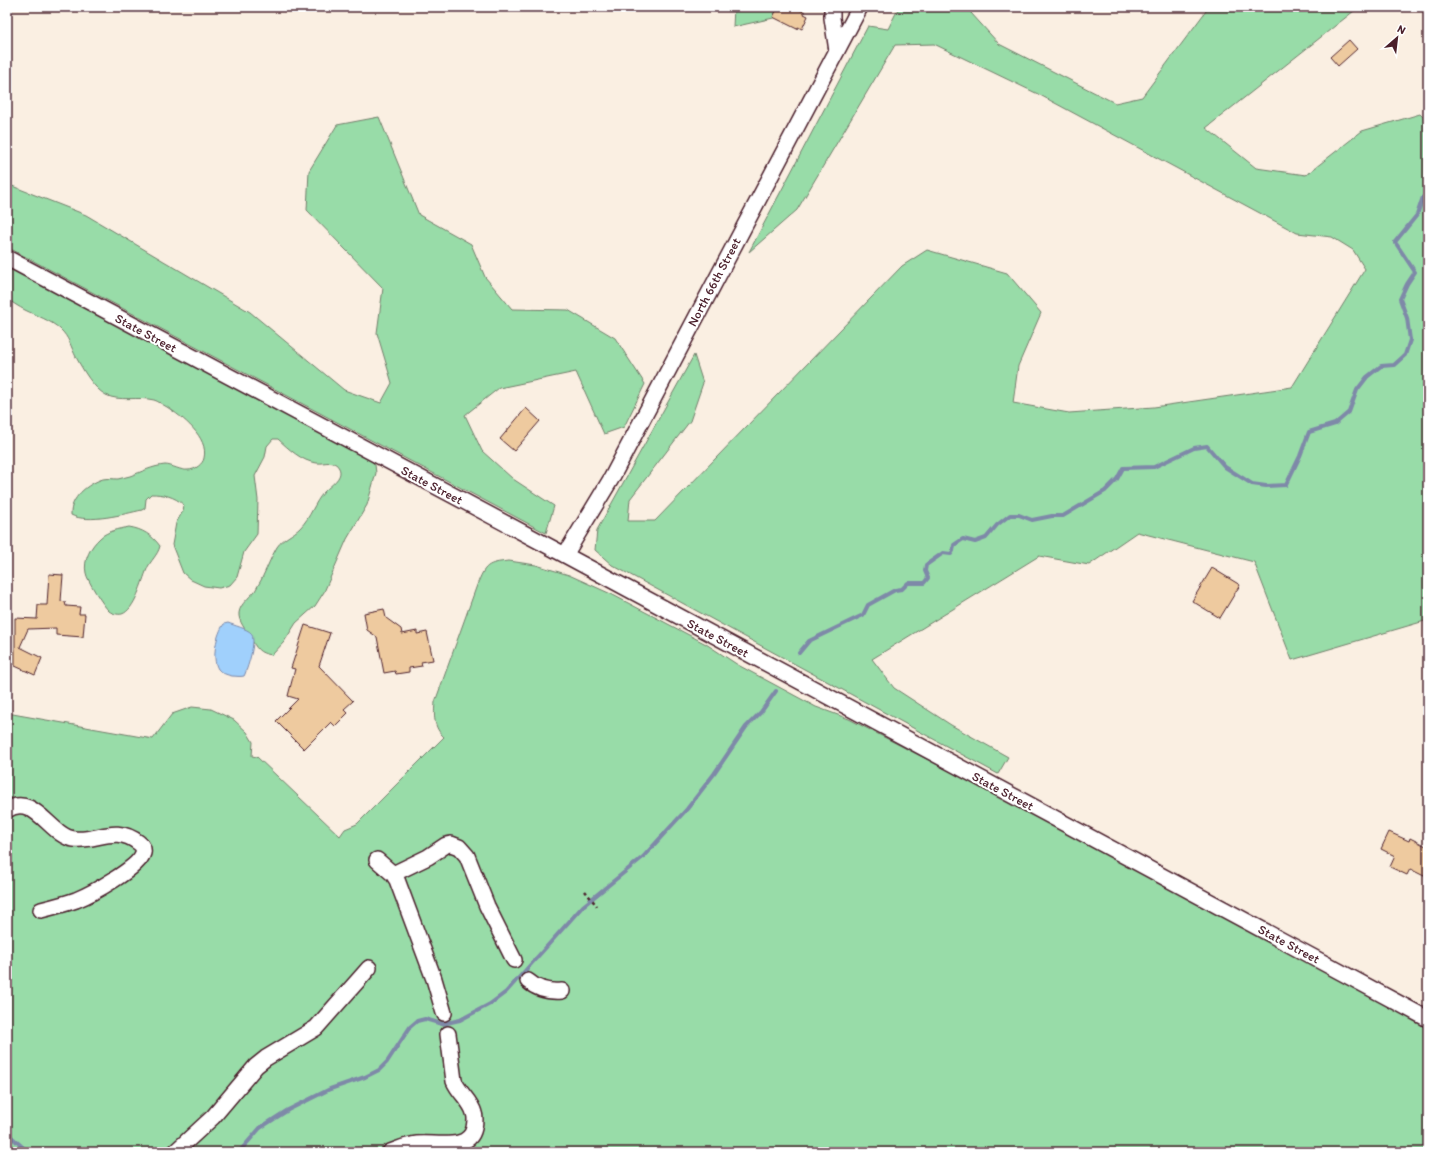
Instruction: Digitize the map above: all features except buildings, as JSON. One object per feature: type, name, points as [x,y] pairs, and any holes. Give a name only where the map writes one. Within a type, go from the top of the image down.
[{"type":"street","points":[[832,7],[832,18],[837,51]]},
{"type":"street","name":"North 66th Street","points":[[565,556],[611,479],[860,7]]},
{"type":"street","name":"State Street","points":[[7,258],[1428,1019]]},
{"type":"street","points":[[7,810],[13,806],[24,806],[37,813],[71,839],[82,840],[102,835],[118,834],[134,839],[141,845],[142,856],[134,865],[101,887],[75,900],[41,910]]},
{"type":"street","points":[[393,874],[428,857],[446,845],[451,844],[459,847],[466,856],[487,906],[514,960]]},
{"type":"street","points":[[377,860],[393,874],[397,880],[434,979],[444,1013]]},
{"type":"street","points":[[175,1152],[213,1118],[256,1066],[266,1058],[316,1028],[370,968]]},
{"type":"street","points":[[528,982],[542,990],[555,992],[562,991]]},
{"type":"street","points":[[390,1152],[415,1144],[460,1144],[471,1137],[474,1127],[474,1112],[454,1082],[448,1034]]},
{"type":"path","points":[[585,891],[597,906]]},
{"type":"green space","points":[[734,7],[777,7],[778,17],[733,27]]},
{"type":"green space","points":[[899,7],[973,7],[971,13],[999,44],[1115,103],[1142,97],[1209,7],[1359,7],[1206,128],[1256,168],[1306,175],[1362,131],[1420,114],[1428,122],[1428,620],[1292,660],[1254,562],[1137,532],[1089,565],[1039,556],[872,659],[894,688],[951,725],[1008,757],[998,774],[612,565],[595,550],[597,530],[694,355],[703,383],[690,421],[630,499],[628,521],[655,521],[902,266],[927,250],[1007,273],[1041,313],[1018,366],[1013,403],[1069,413],[1154,407],[1292,387],[1365,269],[1353,250],[1332,237],[1297,233],[1040,95],[934,44],[895,45],[797,210],[749,252],[868,26],[888,29]]},
{"type":"green space","points":[[379,117],[419,215],[471,244],[485,277],[512,309],[568,310],[615,338],[645,384],[624,427],[604,434],[576,372],[499,388],[465,415],[482,451],[513,479],[554,506],[546,533],[7,247],[7,184],[86,215],[250,312],[344,390],[381,403],[392,383],[377,333],[383,288],[307,210],[309,171],[337,125]]},
{"type":"green space","points":[[7,263],[369,458],[375,465],[376,473],[367,505],[347,539],[324,592],[315,606],[296,623],[284,642],[272,655],[261,652],[256,647],[241,622],[239,616],[240,610],[258,586],[277,547],[282,541],[304,524],[321,496],[338,478],[340,472],[337,465],[332,463],[317,463],[306,460],[278,439],[273,439],[267,446],[265,457],[255,476],[258,500],[257,534],[244,552],[237,577],[230,585],[219,588],[204,586],[191,580],[183,573],[172,545],[176,523],[183,511],[184,505],[176,499],[164,495],[151,494],[146,499],[145,508],[142,510],[116,516],[87,519],[78,518],[71,515],[71,509],[76,497],[91,484],[97,481],[103,479],[118,479],[165,465],[179,469],[191,470],[202,462],[204,458],[204,450],[198,435],[193,428],[180,416],[159,402],[148,399],[123,399],[111,397],[101,392],[85,373],[68,339],[60,329],[7,299]]},
{"type":"green space","points":[[129,527],[146,533],[160,546],[158,552],[148,566],[138,594],[131,607],[122,614],[116,614],[109,611],[103,603],[89,581],[85,568],[88,554],[100,538],[110,532]]},
{"type":"green space","points":[[509,561],[536,565],[569,575],[611,594],[706,644],[738,665],[816,707],[849,719],[967,780],[1428,1025],[1428,1152],[7,1152],[7,713],[153,739],[172,714],[192,707],[211,709],[234,720],[247,732],[253,742],[252,756],[257,757],[340,836],[345,829],[357,824],[444,737],[436,725],[435,702],[477,585],[482,573],[488,566],[491,564]]},
{"type":"water","points":[[228,623],[247,630],[253,636],[251,653],[244,676],[224,674],[218,669],[216,664],[215,652],[217,639],[221,628],[224,624]]},
{"type":"waterway","points":[[799,653],[809,641],[863,615],[868,605],[895,590],[902,589],[908,583],[924,583],[928,578],[925,571],[926,565],[943,553],[951,554],[954,545],[963,539],[975,542],[986,538],[997,525],[1010,515],[1019,515],[1032,520],[1052,516],[1063,516],[1105,491],[1117,479],[1123,468],[1154,467],[1194,448],[1207,446],[1225,467],[1252,484],[1266,486],[1286,485],[1300,456],[1309,432],[1335,424],[1349,412],[1357,390],[1367,377],[1381,366],[1394,365],[1405,355],[1410,340],[1407,318],[1400,299],[1415,272],[1395,242],[1417,215],[1423,197],[1428,195]]},
{"type":"waterway","points":[[239,1152],[260,1128],[288,1110],[330,1089],[365,1077],[379,1070],[387,1062],[410,1027],[417,1021],[425,1019],[442,1024],[460,1020],[490,1004],[506,992],[583,906],[643,857],[687,809],[714,774],[746,727],[761,712],[776,691]]},
{"type":"waterway","points":[[7,1133],[28,1152]]}]
